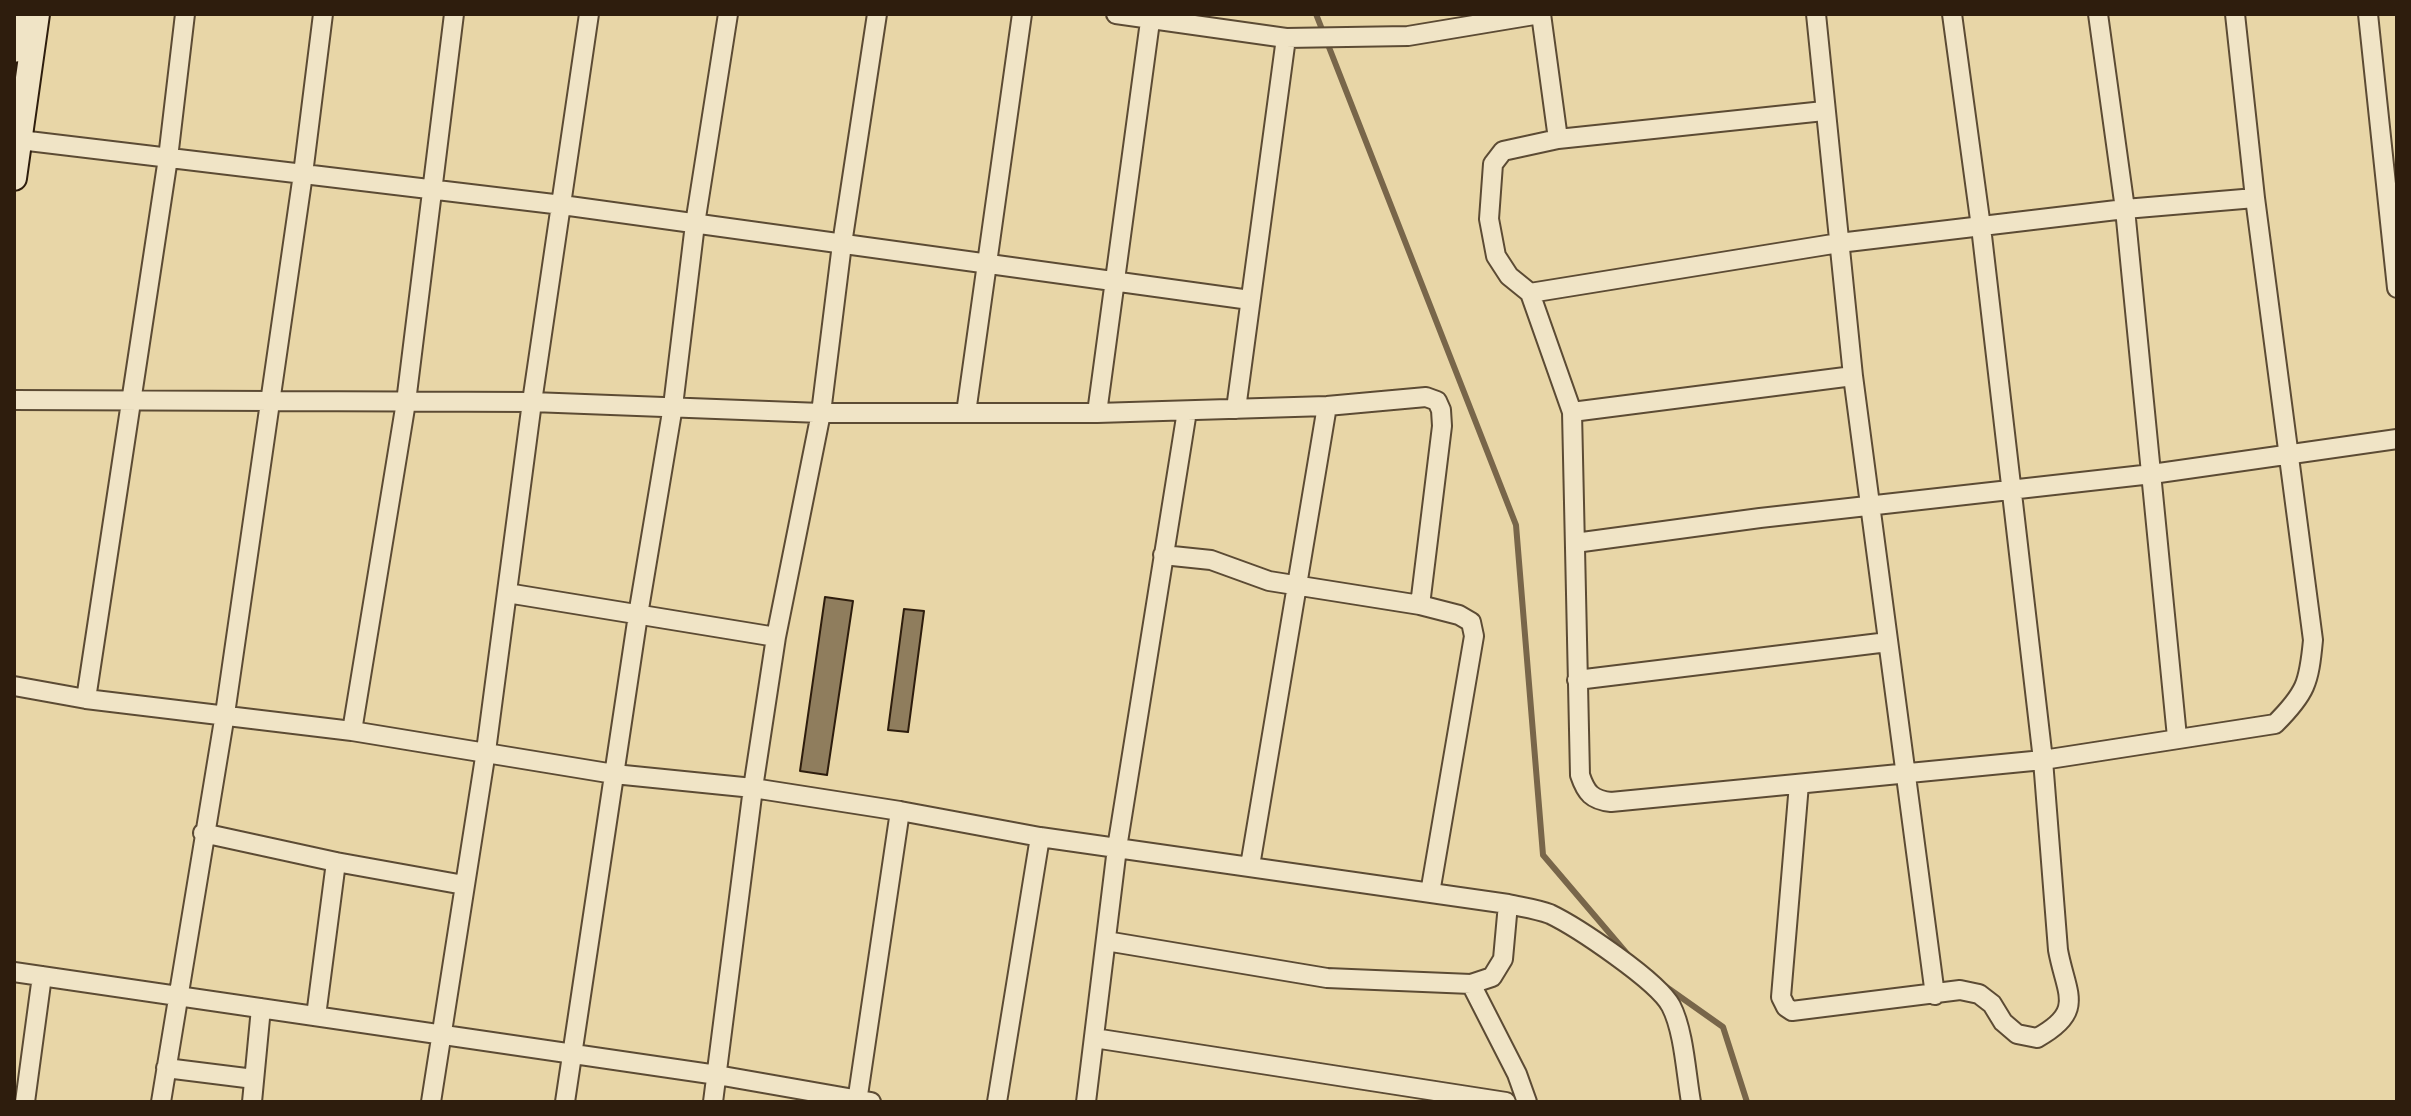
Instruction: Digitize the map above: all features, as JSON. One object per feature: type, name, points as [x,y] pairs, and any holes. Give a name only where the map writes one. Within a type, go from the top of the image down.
[{"type":"main road","points":[[14,50],[19,14]]},
{"type":"main road","points":[[14,178],[37,14]]},
{"type":"street","points":[[86,699],[168,158],[185,14]]},
{"type":"street","points":[[161,1102],[225,714],[323,14]]},
{"type":"street","points":[[352,731],[406,402],[454,14]]},
{"type":"street","points":[[431,1102],[486,751],[532,402],[589,14]]},
{"type":"street","points":[[565,1102],[638,615],[673,406],[695,224],[728,14]]},
{"type":"street","points":[[713,1102],[753,788],[776,637],[821,413],[842,244],[877,14]]},
{"type":"street","points":[[966,413],[1022,14]]},
{"type":"street","points":[[1116,14],[1151,16],[1286,38],[1408,36],[1541,14],[1558,139]]},
{"type":"street","points":[[1816,14],[1853,376],[1935,995]]},
{"type":"street","points":[[1799,784],[1781,997],[1786,1007],[1792,1011],[1960,990],[1979,994],[1992,1004],[2003,1022],[2017,1034],[2037,1038],[2064,1020],[2069,1010],[2069,994],[2058,950],[2043,760],[1981,227],[1952,14]]},
{"type":"street","points":[[2098,14],[2125,209],[2177,737]]},
{"type":"street","points":[[1824,111],[1558,139],[1503,151],[1493,164],[1489,219],[1496,256],[1509,276],[1530,293],[1572,412],[1580,775],[1585,791],[1597,800],[1611,802],[2043,760],[2275,724],[2299,700],[2310,673],[2313,640],[2298,546],[2290,454],[2255,198],[2235,14]]},
{"type":"street","points":[[2368,14],[2397,288]]},
{"type":"street","points":[[1097,413],[1151,16]]},
{"type":"street","points":[[1236,409],[1286,38]]},
{"type":"street","points":[[20,140],[562,205],[1250,300]]},
{"type":"street","points":[[1530,293],[1839,243],[2125,209],[2255,198]]},
{"type":"street","points":[[1572,412],[1853,376]]},
{"type":"street","points":[[14,400],[532,402],[821,413],[1097,413],[1327,406],[1426,397],[1437,401],[1442,426],[1420,605]]},
{"type":"street","points":[[1250,866],[1327,406]]},
{"type":"street","points":[[1090,1100],[1094,1038],[1117,848],[1187,411]]},
{"type":"street","points":[[1575,543],[1872,505],[2152,474],[2397,439]]},
{"type":"street","points":[[1163,555],[1211,560],[1253,576],[1420,605],[1459,615],[1471,622],[1474,636],[1430,893]]},
{"type":"street","points":[[507,593],[776,637]]},
{"type":"street","points":[[1577,680],[1888,642]]},
{"type":"street","points":[[14,686],[86,699],[352,731],[614,774],[753,788],[1040,837],[1508,904],[1547,913],[1616,955],[1670,1004],[1677,1023],[1691,1102]]},
{"type":"street","points":[[14,972],[717,1075],[862,1101],[900,811]]},
{"type":"street","points":[[203,833],[336,862],[464,885]]},
{"type":"street","points":[[997,1102],[1040,837]]},
{"type":"street","points":[[316,1016],[336,862]]},
{"type":"street","points":[[1106,941],[1327,978],[1471,984],[1492,977],[1503,959],[1508,904]]},
{"type":"street","points":[[25,1102],[42,976]]},
{"type":"street","points":[[1471,984],[1517,1074],[1527,1102]]},
{"type":"street","points":[[252,1102],[261,1008]]},
{"type":"street","points":[[1094,1038],[1506,1102]]},
{"type":"street","points":[[166,1068],[254,1079]]},
{"type":"building","points":[[825,597],[853,601],[827,775],[800,771]]},
{"type":"building","points":[[904,609],[924,611],[908,732],[888,730]]},
{"type":"waterway","points":[[1316,14],[1516,525],[1543,855],[1629,956]]},
{"type":"waterway","points":[[1665,986],[1723,1027],[1747,1102]]}]
